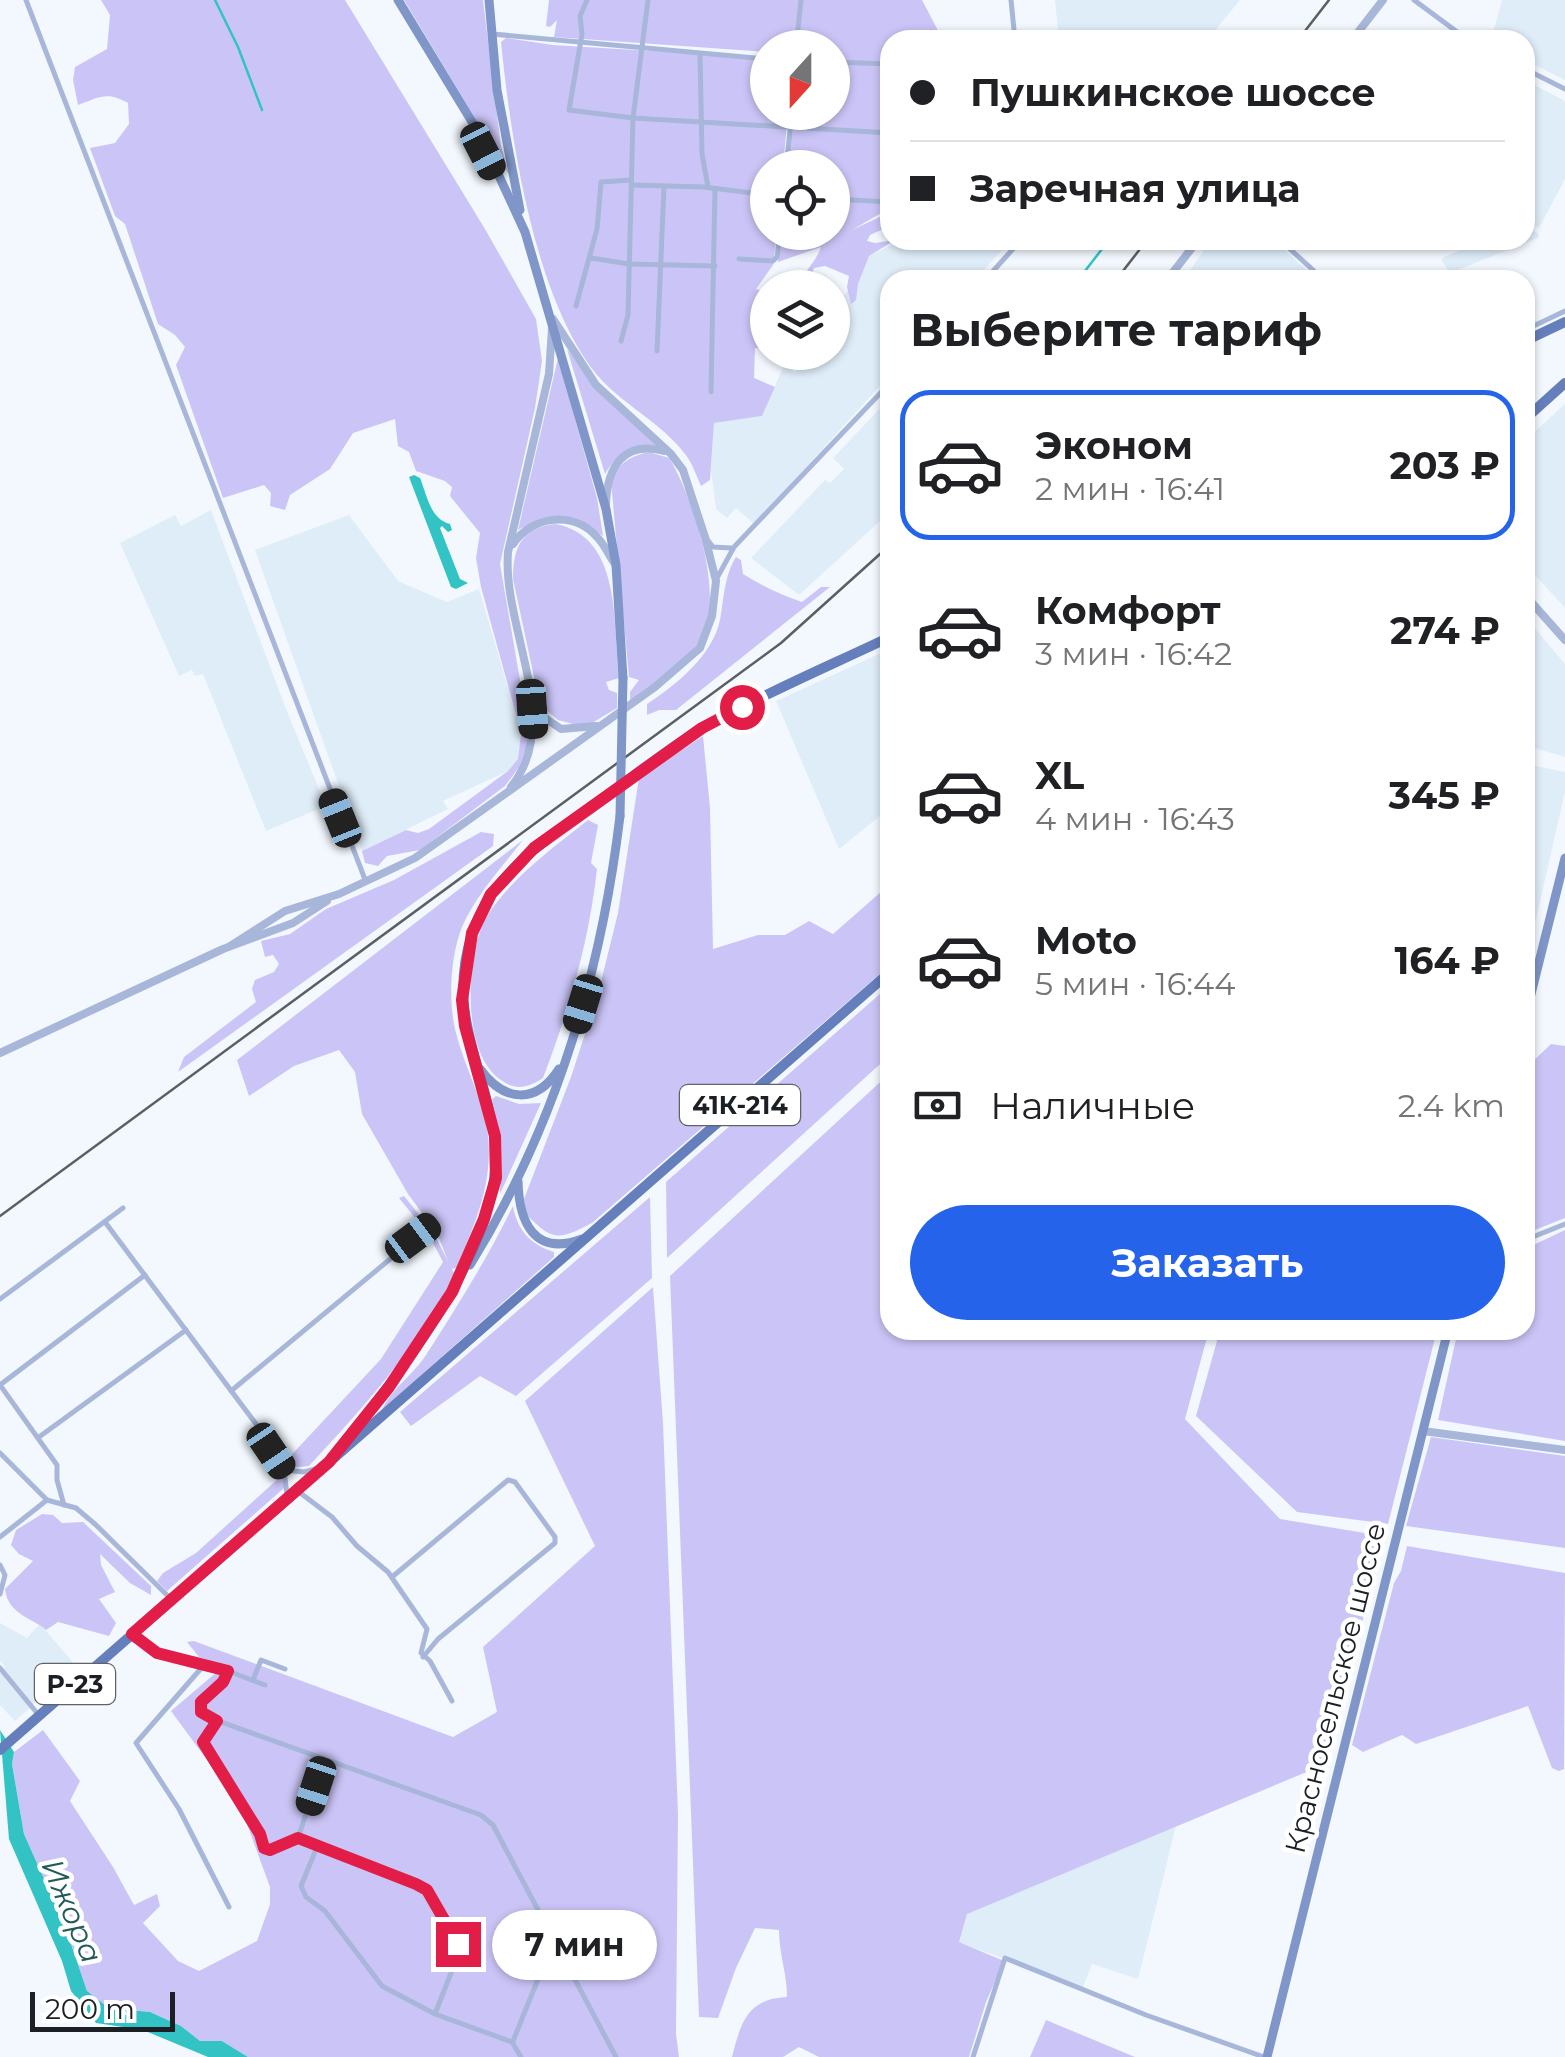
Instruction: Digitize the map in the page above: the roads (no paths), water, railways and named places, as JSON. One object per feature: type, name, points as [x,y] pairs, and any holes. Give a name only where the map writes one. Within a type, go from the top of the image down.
[{"type":"main road","points":[[396,0],[525,232]]},
{"type":"main road","name":"Р-23","points":[[0,1750],[329,1462],[389,1387],[482,1245],[518,1180],[566,1059],[592,976],[620,816],[623,678],[616,565],[606,508],[525,232],[507,151],[489,0]]},
{"type":"main road","points":[[1535,336],[1565,322]]},
{"type":"main road","points":[[1535,410],[1565,384]]},
{"type":"main road","points":[[452,1292],[484,1219],[496,1178],[495,1136],[465,1026],[462,1000],[466,962],[480,912],[504,877],[534,848],[702,728],[880,642]]},
{"type":"main road","points":[[1535,978],[1565,858]]},
{"type":"main road","name":"41К-214","points":[[329,1462],[880,981]]},
{"type":"main road","points":[[476,1064],[498,1090],[518,1096],[546,1086],[566,1059]]},
{"type":"main road","points":[[518,1180],[520,1212],[534,1234],[557,1245],[589,1236]]},
{"type":"main road","name":"Красносельское шоссе","points":[[1265,2057],[1446,1340]]},
{"type":"street","points":[[26,0],[366,882]]},
{"type":"street","points":[[586,0],[580,16],[569,110],[750,125]]},
{"type":"street","points":[[621,342],[628,315],[633,118],[648,0]]},
{"type":"street","points":[[798,30],[801,0]]},
{"type":"street","points":[[1010,0],[1014,30]]},
{"type":"street","points":[[1360,30],[1383,0]]},
{"type":"street","points":[[1414,0],[1454,30]]},
{"type":"street","points":[[492,34],[750,58]]},
{"type":"street","points":[[700,56],[701,121],[712,188],[711,392]]},
{"type":"street","points":[[850,63],[880,64]]},
{"type":"street","points":[[1535,74],[1565,89]]},
{"type":"street","points":[[824,130],[880,133]]},
{"type":"street","points":[[576,306],[591,258],[601,182],[750,193]]},
{"type":"street","points":[[657,351],[664,187]]},
{"type":"street","points":[[850,200],[880,201]]},
{"type":"street","points":[[739,259],[772,262],[778,250]]},
{"type":"street","points":[[993,270],[1012,250]]},
{"type":"street","points":[[1175,270],[1190,250]]},
{"type":"street","points":[[1291,250],[1313,270]]},
{"type":"street","points":[[591,258],[629,264],[714,266]]},
{"type":"street","points":[[1535,325],[1565,311]]},
{"type":"street","points":[[499,800],[514,783],[531,750],[532,709],[508,578],[508,552],[549,374],[552,319]]},
{"type":"street","points":[[230,946],[276,916],[334,896],[415,858],[655,687],[700,648],[712,616],[716,580],[686,477],[672,454],[596,386],[552,319]]},
{"type":"street","points":[[716,580],[734,548],[880,394]]},
{"type":"street","points":[[606,508],[607,479],[620,460],[630,453],[653,448],[672,454]]},
{"type":"street","points":[[508,552],[530,526],[564,520],[597,536],[616,565]]},
{"type":"street","points":[[705,537],[720,549],[734,548]]},
{"type":"street","points":[[1535,606],[1565,640]]},
{"type":"street","points":[[532,709],[561,729],[603,724]]},
{"type":"street","points":[[0,1053],[230,946],[282,928],[334,896]]},
{"type":"street","points":[[300,905],[306,912],[303,917]]},
{"type":"street","points":[[276,916],[275,923],[282,928]]},
{"type":"street","points":[[0,1298],[123,1208]]},
{"type":"street","points":[[105,1222],[265,1436],[284,1470],[287,1499]]},
{"type":"street","points":[[1535,1236],[1565,1224]]},
{"type":"street","points":[[231,1391],[430,1226]]},
{"type":"street","points":[[64,1505],[57,1465],[0,1385],[146,1275]]},
{"type":"street","points":[[38,1436],[186,1330]]},
{"type":"street","points":[[1423,1431],[1565,1450]]},
{"type":"street","points":[[0,1452],[47,1500],[76,1508],[96,1525],[172,1600]]},
{"type":"street","points":[[284,1470],[304,1472],[329,1462]]},
{"type":"street","points":[[392,1577],[508,1480],[515,1482],[555,1537],[555,1543],[450,1629],[423,1657]]},
{"type":"street","points":[[296,1490],[332,1516],[357,1546],[392,1577],[427,1629],[420,1647],[423,1657],[430,1661],[452,1701]]},
{"type":"street","points":[[0,1537],[47,1500]]},
{"type":"street","points":[[0,1565],[5,1575],[0,1594]]},
{"type":"street","points":[[132,1634],[157,1653],[266,1684]]},
{"type":"street","points":[[253,1680],[262,1660],[284,1669]]},
{"type":"street","points":[[204,1664],[136,1743],[179,1809],[229,1907]]},
{"type":"street","points":[[1,1670],[39,1716]]},
{"type":"street","points":[[228,1671],[223,1682],[201,1702],[201,1712],[481,1815],[493,1826],[616,2057]]},
{"type":"street","points":[[217,1721],[203,1742],[260,1834],[264,1848],[270,1850],[298,1838],[427,1890],[458,1944],[458,1955],[435,2014]]},
{"type":"street","points":[[298,1838],[324,1759]]},
{"type":"street","points":[[317,1847],[301,1886],[306,1898],[325,1911],[382,1986],[435,2014],[512,2042],[520,2057]]},
{"type":"street","points":[[512,2042],[553,1942]]},
{"type":"street","points":[[973,2057],[1006,1958],[1146,2016],[1265,2057]]},
{"type":"water","points":[[409,477],[420,478],[434,512],[450,524],[452,530],[448,532],[440,528],[460,579],[468,583],[456,589],[451,587]]},
{"type":"water","name":"Ижора","points":[[0,1730],[14,1752],[12,1764],[24,1834],[65,1926],[87,1991],[109,2008],[150,2012],[181,2026],[200,2041],[222,2041],[248,2057],[208,2057],[143,2030],[96,2023],[71,1991],[9,1839]]},
{"type":"waterway","points":[[215,0],[262,110]]},
{"type":"waterway","points":[[1086,270],[1101,250]]},
{"type":"railway","points":[[1306,30],[1329,0]]},
{"type":"railway","points":[[1124,270],[1139,250]]},
{"type":"railway","points":[[0,1216],[781,643],[880,554]]}]
